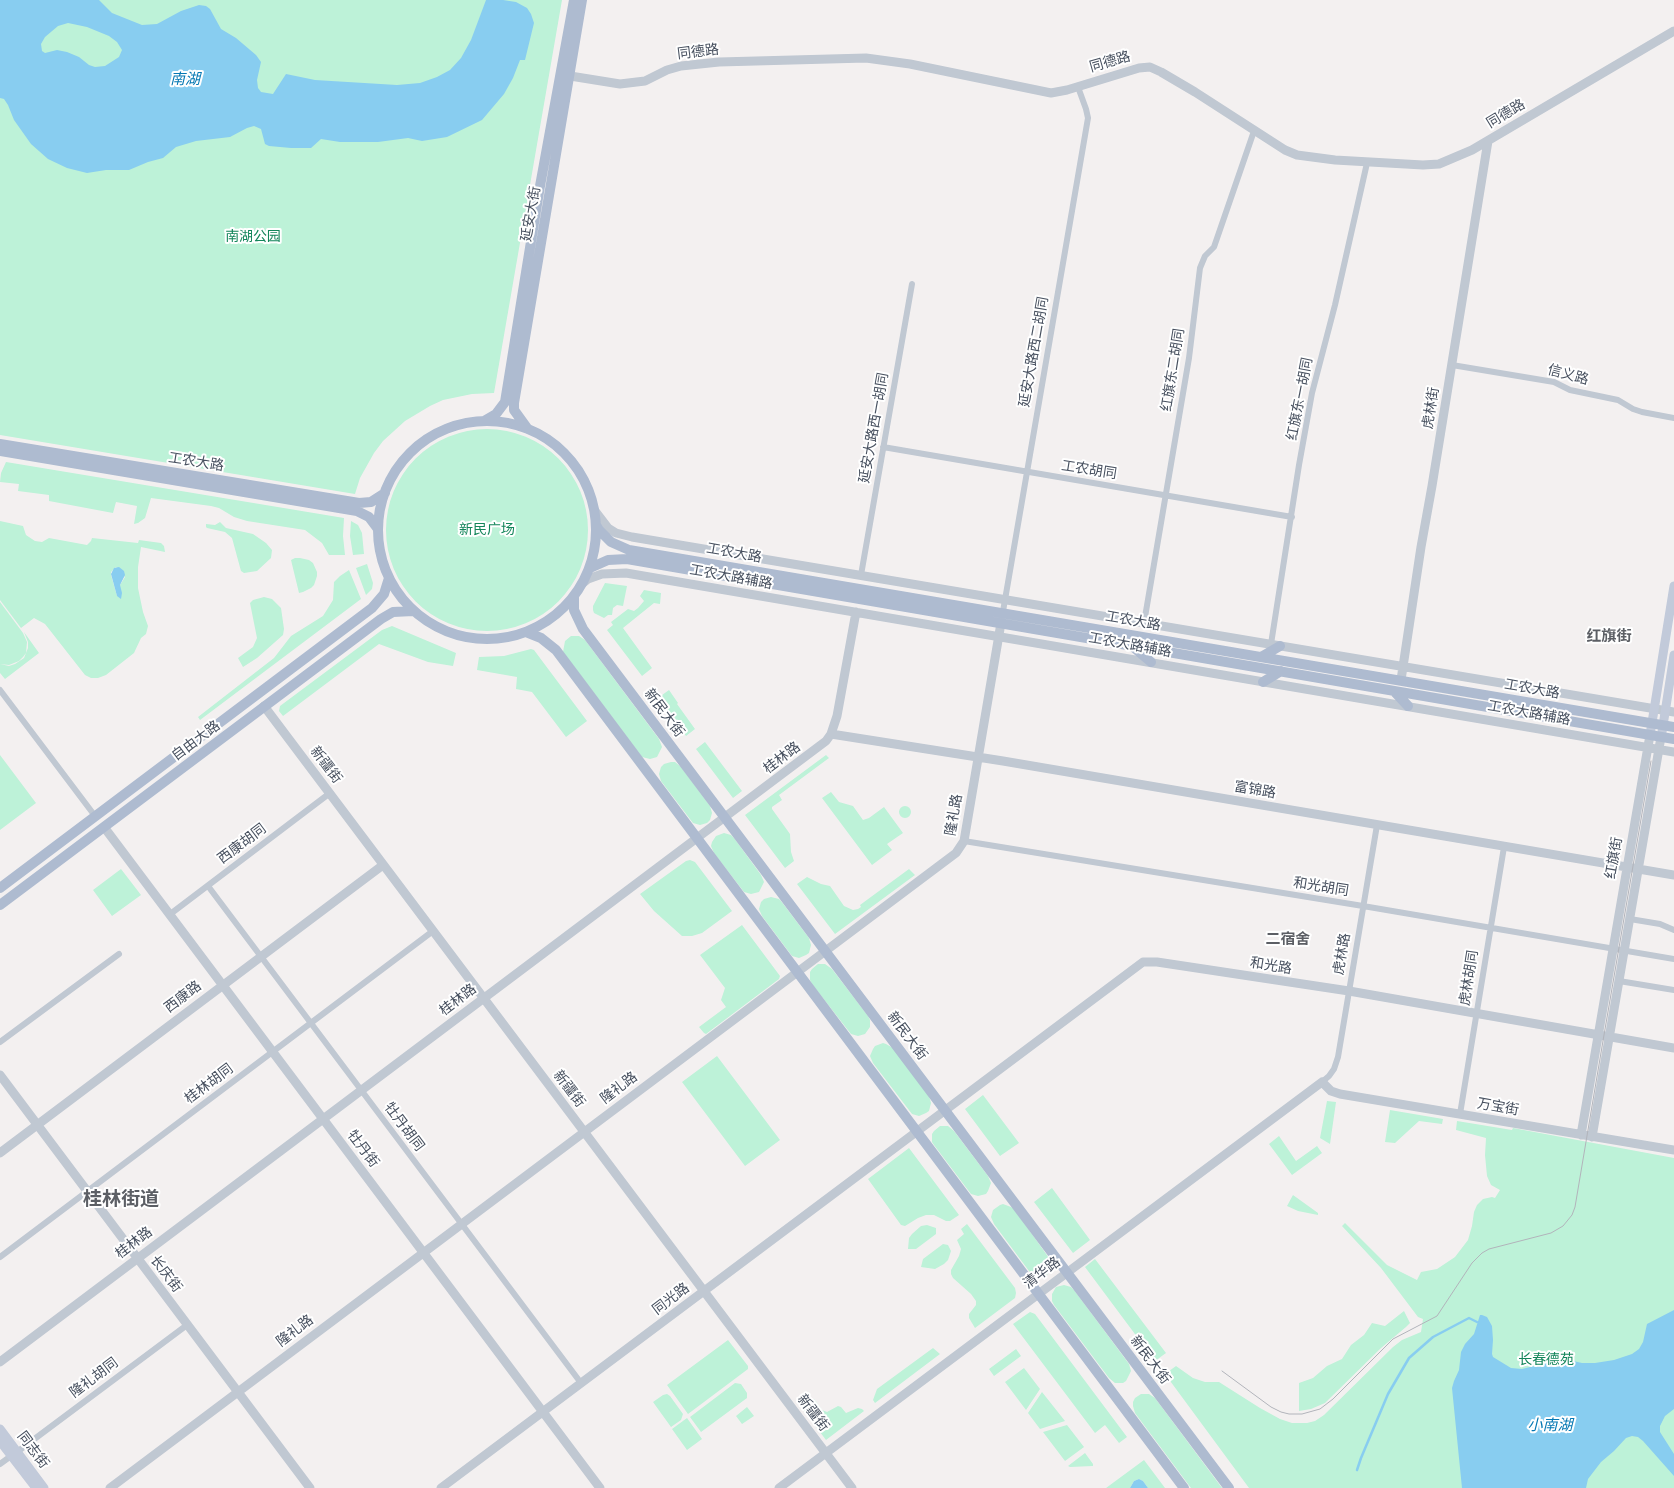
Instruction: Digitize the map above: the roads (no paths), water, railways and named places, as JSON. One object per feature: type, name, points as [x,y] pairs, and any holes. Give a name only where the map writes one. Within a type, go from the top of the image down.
[{"type":"main road","name":"延安大街","points":[[528,429],[514,410],[514,403],[565,75],[574,0]]},
{"type":"main road","name":"延安大街","points":[[484,421],[496,414],[505,402],[540,186],[582,0]]},
{"type":"main road","points":[[484,421],[510,424],[528,429],[553,443],[570,459],[583,478],[595,511],[595,547],[590,568],[574,597],[545,623],[526,632],[500,639],[476,639],[441,630],[413,611],[403,600],[389,578],[381,555],[378,529],[385,493],[397,468],[412,451],[431,437],[452,427],[484,421]]},
{"type":"main road","name":"工农大路","points":[[0,444],[359,503],[372,502],[385,493]]},
{"type":"main road","name":"工农大路","points":[[0,451],[357,511],[369,517],[378,529]]},
{"type":"main road","name":"工农大路","points":[[596,525],[611,542],[629,550],[1002,618],[1132,646],[1674,739]]},
{"type":"main road","name":"工农大路","points":[[590,568],[608,560],[627,559],[1261,657],[1674,726]]},
{"type":"main road","name":"自由大路","points":[[0,888],[372,608],[384,594],[389,578]]},
{"type":"main road","name":"红旗街","points":[[1650,735],[1674,586]]},
{"type":"main road","name":"新民大街","points":[[574,597],[574,610],[583,629],[1229,1488]]},
{"type":"main road","name":"自由大路","points":[[0,905],[381,619],[393,612],[413,611]]},
{"type":"main road","points":[[526,632],[541,638],[556,650],[1184,1488]]},
{"type":"main road","points":[[1261,657],[1276,645]]},
{"type":"main road","points":[[1132,646],[1151,662]]},
{"type":"main road","name":"红旗街","points":[[1661,737],[1663,725],[1670,711],[1674,654]]},
{"type":"main road","points":[[1263,682],[1281,672]]},
{"type":"main road","points":[[1394,691],[1408,706]]},
{"type":"main road","name":"同志街","points":[[0,1429],[36,1488]]},
{"type":"main road","name":"同志街","points":[[0,1441],[44,1488]]},
{"type":"street","name":"同德路","points":[[565,75],[620,84],[645,81],[667,70],[681,66],[719,62],[866,58],[910,64],[1051,93],[1139,68],[1150,67],[1195,92],[1285,150],[1297,155],[1367,163],[1423,165],[1439,164],[1456,158],[1488,141],[1674,31]]},
{"type":"street","name":"延安大路西二胡同","points":[[1002,618],[1088,118],[1078,86]]},
{"type":"street","name":"红旗东二胡同","points":[[1144,623],[1189,358],[1200,268],[1205,256],[1214,247],[1254,130]]},
{"type":"street","name":"虎林街","points":[[1401,680],[1488,141]]},
{"type":"street","name":"红旗东一胡同","points":[[1276,645],[1292,517],[1312,393],[1335,305],[1367,163]]},
{"type":"street","name":"延安大路西一胡同","points":[[861,575],[912,284]]},
{"type":"street","name":"信义路","points":[[1452,365],[1554,382],[1570,390],[1618,400],[1632,409],[1674,418]]},
{"type":"street","name":"工农胡同","points":[[883,447],[1292,517]]},
{"type":"street","name":"工农大路辅路","points":[[595,511],[608,528],[622,535],[1670,711]]},
{"type":"street","name":"工农大路辅路","points":[[583,583],[602,574],[626,573],[1674,752]]},
{"type":"street","points":[[832,734],[856,612]]},
{"type":"street","name":"隆礼路","points":[[110,1488],[956,853],[964,841],[1002,618]]},
{"type":"street","points":[[0,690],[95,816]]},
{"type":"street","name":"新疆街","points":[[264,706],[852,1488]]},
{"type":"street","name":"桂林路","points":[[0,1362],[322,1118],[816,750],[832,734]]},
{"type":"street","name":"富锦路","points":[[832,734],[1674,875]]},
{"type":"street","name":"红旗街","points":[[1581,1135],[1650,735]]},
{"type":"street","name":"红旗街","points":[[1592,1137],[1661,737]]},
{"type":"street","name":"西康胡同","points":[[169,915],[330,794]]},
{"type":"street","name":"虎林路","points":[[1322,1082],[1334,1069],[1336,1062],[1377,825]]},
{"type":"street","name":"牡丹街","points":[[104,827],[600,1488]]},
{"type":"street","name":"和光胡同","points":[[964,841],[1674,959]]},
{"type":"street","name":"虎林胡同","points":[[1460,1114],[1504,847]]},
{"type":"street","name":"西康路","points":[[0,1153],[383,864]]},
{"type":"street","name":"牡丹胡同","points":[[208,886],[581,1383]]},
{"type":"street","points":[[1630,918],[1660,924],[1674,930]]},
{"type":"street","name":"桂林胡同","points":[[0,1257],[433,932]]},
{"type":"street","points":[[0,1042],[119,954]]},
{"type":"street","name":"和光路","points":[[916,1131],[1143,962],[1157,962],[1349,992],[1674,1048]]},
{"type":"street","points":[[1619,981],[1674,990]]},
{"type":"street","name":"长庆街","points":[[0,1075],[310,1488]]},
{"type":"street","name":"万宝街","points":[[1322,1082],[1331,1091],[1335,1092],[1674,1150]]},
{"type":"street","name":"清华路","points":[[779,1488],[1066,1271],[1322,1082]]},
{"type":"street","name":"同光路","points":[[441,1488],[916,1131]]},
{"type":"street","name":"隆礼胡同","points":[[0,1464],[187,1325]]},
{"type":"water","name":"南湖","points":[[0,0],[99,0],[112,13],[142,25],[157,24],[181,11],[199,5],[206,6],[210,9],[221,29],[236,38],[256,55],[261,62],[257,80],[258,88],[261,92],[273,94],[286,74],[315,80],[397,85],[420,83],[437,77],[450,70],[461,58],[471,40],[486,0],[516,2],[527,8],[534,23],[525,60],[520,60],[504,94],[482,120],[447,137],[422,141],[408,138],[378,142],[340,142],[321,139],[311,148],[291,148],[265,144],[261,129],[254,126],[230,137],[196,141],[176,147],[163,158],[129,170],[106,170],[87,173],[67,168],[48,159],[31,144],[14,120],[4,99],[0,98]],"holes":[[[68,23],[87,27],[109,36],[117,42],[122,50],[119,57],[105,66],[95,67],[67,52],[57,50],[45,53],[42,51],[41,44],[45,37],[58,26]]]},
{"type":"water","points":[[119,567],[124,571],[125,575],[120,585],[121,599],[117,596],[111,574],[114,568]]},
{"type":"water","name":"小南湖","points":[[1674,1310],[1674,1409],[1665,1416],[1660,1426],[1660,1432],[1674,1454],[1674,1476],[1643,1441],[1638,1437],[1632,1436],[1626,1438],[1601,1462],[1588,1479],[1586,1488],[1462,1488],[1452,1388],[1459,1370],[1461,1352],[1474,1334],[1480,1315],[1487,1317],[1492,1326],[1493,1357],[1511,1368],[1522,1369],[1554,1361],[1569,1360],[1595,1363],[1614,1360],[1632,1354],[1639,1349],[1643,1342],[1647,1324]]},
{"type":"water","points":[[1139,1479],[1148,1488],[1130,1488],[1134,1481]]},
{"type":"waterway","points":[[1357,1470],[1388,1394],[1409,1358],[1433,1337],[1469,1318],[1477,1322]]},
{"type":"tram line","points":[[1222,1371],[1271,1407],[1281,1412],[1302,1414],[1320,1409],[1333,1399],[1393,1339],[1437,1316],[1472,1263],[1482,1253],[1489,1249],[1551,1233],[1563,1226],[1572,1215],[1575,1207],[1651,761]]},
{"type":"district","name":"红旗街","points":[[1609,637]]},
{"type":"district","name":"二宿舍","points":[[1288,940]]},
{"type":"district","name":"桂林街道","points":[[121,1199]]},
{"type":"park label","name":"南湖公园","points":[[253,237]]},
{"type":"park label","name":"新民广场","points":[[487,530]]},
{"type":"park label","name":"长春德苑","points":[[1546,1360]]}]
